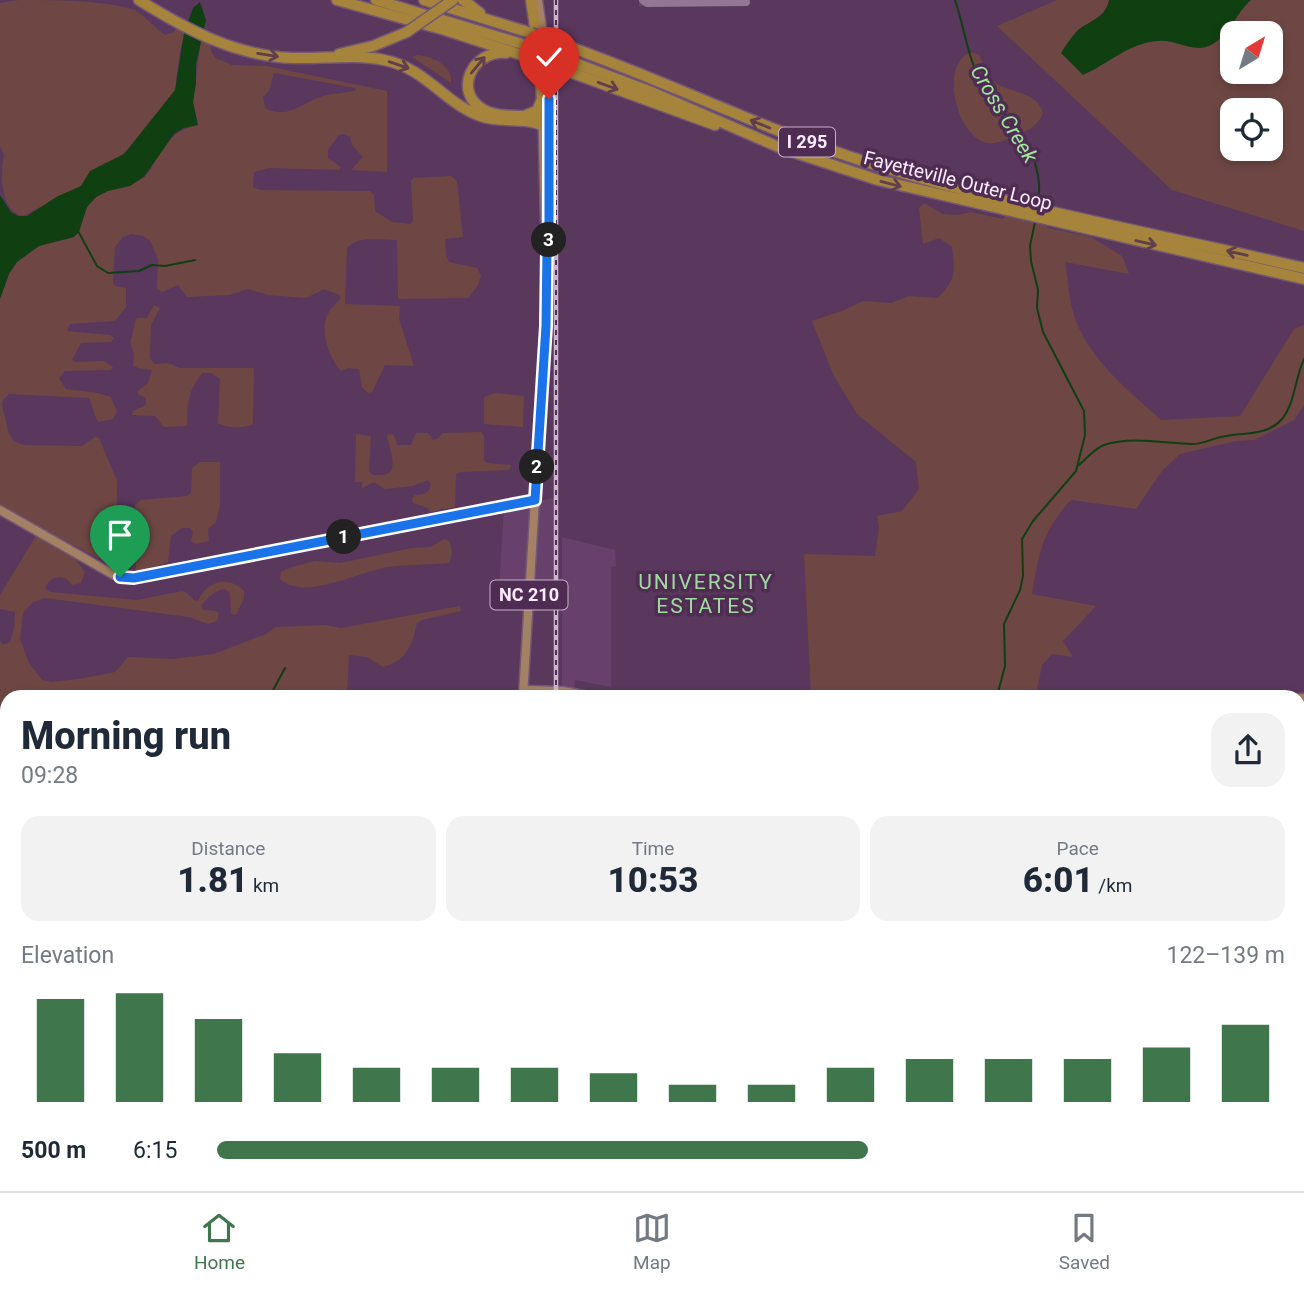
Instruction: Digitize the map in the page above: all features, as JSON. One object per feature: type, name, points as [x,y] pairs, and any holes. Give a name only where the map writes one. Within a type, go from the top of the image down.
[{"type":"highway","points":[[130,0],[154,9]]},
{"type":"highway","points":[[139,0],[202,35],[230,46],[274,57],[365,58],[393,62],[419,73],[458,104],[477,115],[493,120],[545,121]]},
{"type":"highway","points":[[337,0],[445,30],[534,59],[567,65]]},
{"type":"highway","name":"Fayetteville Outer Loop","points":[[376,0],[532,47],[567,65],[654,93],[781,148],[878,180],[1304,268]]},
{"type":"highway","name":"Fayetteville Outer Loop","points":[[424,0],[567,46],[818,146],[987,201]]},
{"type":"highway","points":[[307,58],[365,48],[407,32],[453,0]]},
{"type":"highway","points":[[463,0],[496,22]]},
{"type":"highway","name":"NC 210","points":[[531,0],[542,99]]},
{"type":"highway","points":[[521,54],[500,52],[485,56],[472,68],[469,83],[474,100],[484,109],[498,114],[522,115],[545,121]]},
{"type":"highway","points":[[522,115],[535,112],[542,99]]},
{"type":"highway","name":"Fayetteville Outer Loop","points":[[1080,222],[1304,279]]},
{"type":"main road","name":"NC 210","points":[[523,690],[546,326],[546,55],[538,0]]},
{"type":"main road","name":"NC 210","points":[[542,99],[545,121]]},
{"type":"main road","points":[[0,510],[114,575],[130,579],[535,500]]},
{"type":"shaded area","points":[[19,0],[108,4],[135,10],[165,35],[174,32],[177,27],[186,31],[180,50],[175,90],[134,144],[118,158],[103,164],[81,186],[23,216],[10,207],[3,191],[4,155],[0,146],[0,3]]},
{"type":"shaded area","points":[[639,0],[732,0],[732,6],[639,6]]},
{"type":"shaded area","points":[[1057,0],[1304,0],[1304,231],[1172,190],[997,26]]},
{"type":"shaded area","points":[[1109,0],[1251,0],[1234,21],[1220,21],[1220,39],[1211,45],[1198,48],[1165,41],[1147,43],[1128,50],[1083,75],[1061,53],[1078,30],[1101,15]]},
{"type":"shaded area","points":[[200,2],[206,20],[196,64],[193,102],[198,125],[184,128],[174,134],[144,177],[130,186],[96,197],[87,207],[79,232],[74,237],[39,246],[17,262],[9,274],[0,299],[0,195],[11,212],[18,216],[27,216],[58,196],[81,186],[90,171],[124,154],[175,90],[184,33],[193,8]]},
{"type":"shaded area","points":[[201,39],[210,44],[211,52],[216,58],[232,65],[267,66],[387,91],[387,172],[351,170],[363,157],[352,145],[350,137],[344,134],[339,135],[328,150],[328,158],[341,167],[339,170],[269,168],[254,172],[253,187],[261,190],[370,191],[374,195],[375,211],[392,222],[410,224],[413,221],[413,178],[451,176],[457,181],[463,237],[445,239],[446,255],[449,262],[477,268],[481,276],[468,298],[398,299],[397,240],[364,240],[347,248],[345,304],[400,306],[399,319],[414,366],[385,365],[372,392],[368,393],[362,387],[359,369],[341,371],[326,343],[326,319],[340,295],[324,289],[306,298],[268,295],[248,289],[229,295],[187,297],[178,285],[162,292],[157,289],[158,259],[150,241],[143,236],[132,234],[123,237],[115,247],[113,283],[126,288],[126,307],[115,321],[70,324],[67,331],[110,335],[114,338],[111,342],[81,343],[72,360],[104,361],[113,367],[111,370],[65,371],[59,378],[66,389],[111,397],[117,412],[113,419],[99,422],[89,398],[9,394],[2,405],[9,434],[14,441],[24,445],[82,446],[95,437],[99,438],[117,481],[115,566],[0,506],[0,299],[9,274],[17,262],[39,246],[74,237],[91,202],[103,193],[145,176],[169,140],[179,132],[198,125],[193,102]],"holes":[[[274,73],[356,90],[323,96],[281,112],[265,108],[263,97],[269,91]]]},
{"type":"shaded area","points":[[971,52],[979,55],[988,76],[994,82],[1034,99],[1043,113],[1035,125],[1019,134],[992,143],[978,139],[968,129],[956,101],[954,85],[955,71],[961,59]]},
{"type":"shaded area","points":[[418,55],[446,67],[451,83],[412,57]]},
{"type":"shaded area","points":[[1012,199],[1049,228],[1091,237],[1122,256],[1129,274],[1065,262],[1072,307],[1083,336],[1101,363],[1161,420],[1240,416],[1294,329],[1304,325],[1304,406],[1294,420],[1254,440],[1236,441],[1180,454],[1162,471],[1136,509],[1072,500],[1069,502],[1047,535],[1032,594],[1096,606],[1063,641],[1073,657],[1052,654],[1042,665],[1037,690],[811,690],[804,554],[875,556],[879,527],[877,516],[902,511],[919,489],[916,462],[857,414],[834,376],[812,321],[863,301],[891,303],[909,296],[938,298],[953,275],[952,247],[939,238],[923,244],[919,208],[924,203],[943,214],[971,212],[1003,219]]},
{"type":"shaded area","points":[[154,305],[160,308],[151,325],[150,358],[154,364],[168,363],[180,368],[254,368],[253,424],[236,427],[218,423],[220,379],[211,373],[202,373],[193,387],[188,404],[187,426],[164,427],[155,416],[132,415],[133,411],[146,405],[146,398],[138,394],[138,391],[148,383],[152,370],[133,365],[134,355],[130,341],[137,318],[147,318]]},
{"type":"shaded area","points":[[496,393],[524,396],[523,427],[484,424],[484,397]]},
{"type":"shaded area","points":[[481,432],[484,436],[484,460],[487,463],[511,465],[511,468],[456,474],[455,507],[430,512],[428,508],[413,503],[415,495],[428,492],[431,484],[428,480],[413,486],[385,489],[374,482],[362,488],[362,482],[355,482],[356,434],[371,436],[369,471],[373,475],[384,475],[392,469],[388,434],[394,435],[397,445],[411,445],[416,433],[428,433],[433,440],[443,433]]},
{"type":"shaded area","points":[[200,462],[220,462],[220,505],[216,522],[208,529],[209,541],[195,544],[191,541],[193,532],[190,528],[182,528],[171,536],[168,562],[136,574],[135,505],[141,500],[187,496],[191,493],[192,468]]},
{"type":"shaded area","points":[[554,498],[554,596],[533,595],[533,601],[498,604],[504,508]]},
{"type":"shaded area","points":[[37,534],[71,553],[85,572],[81,583],[72,585],[61,578],[50,581],[45,588],[50,592],[137,600],[182,591],[198,601],[207,589],[218,582],[231,583],[244,591],[244,598],[236,615],[231,614],[230,593],[225,589],[209,597],[201,606],[204,610],[216,611],[219,614],[217,621],[208,624],[189,617],[45,598],[33,602],[23,613],[20,639],[29,663],[42,680],[52,682],[115,672],[128,657],[173,659],[214,654],[266,634],[276,627],[325,625],[341,628],[460,606],[461,611],[417,623],[407,651],[391,664],[383,667],[367,657],[349,655],[347,690],[0,690],[0,641],[3,645],[10,642],[15,612],[0,609],[0,595]]},
{"type":"shaded area","points":[[562,537],[615,550],[616,566],[611,567],[611,687],[575,680],[574,689],[562,687]]},
{"type":"shaded area","points":[[444,539],[449,541],[451,547],[449,563],[377,569],[318,586],[291,585],[280,579],[281,572],[315,561],[340,563],[412,548],[431,547]]},
{"type":"waterway","name":"Cross Creek","points":[[955,0],[970,56],[979,78],[1030,150],[1039,181],[1038,203]]},
{"type":"waterway","name":"Cross Creek","points":[[999,690],[1005,666],[1004,624],[1020,590],[1023,576],[1022,539],[1033,521],[1076,471],[1085,435],[1084,411],[1043,332],[1037,308],[1038,290],[1030,246],[1035,222]]},
{"type":"waterway","points":[[78,231],[97,266],[108,273],[139,271],[152,265],[165,266],[195,260]]},
{"type":"waterway","points":[[1079,465],[1097,449],[1114,442],[1136,440],[1194,444],[1269,429],[1286,413],[1304,359]]},
{"type":"waterway","points":[[273,690],[285,668]]},
{"type":"taxiway","points":[[643,0],[647,3],[746,2]]},
{"type":"railway","points":[[556,0],[556,690]]},
{"type":"district","name":"UNIVERSITY ESTATES","points":[[706,594]]},
{"type":"route","points":[[120,577],[130,579],[535,500],[549,243],[549,99]]}]
